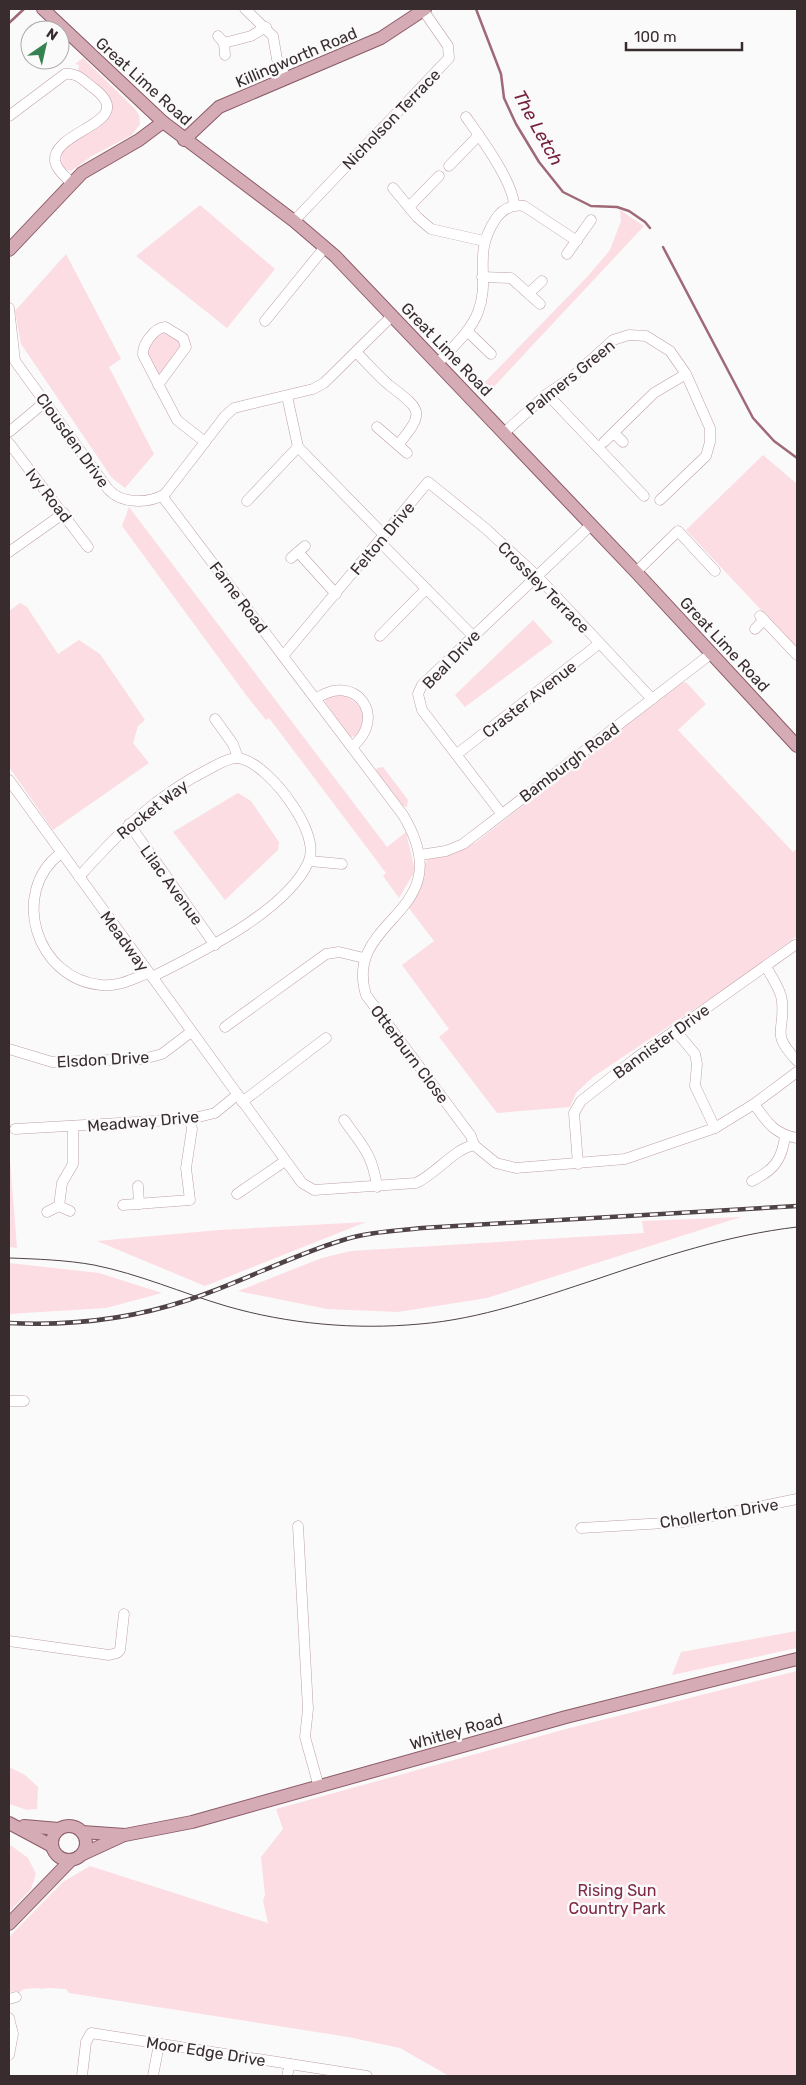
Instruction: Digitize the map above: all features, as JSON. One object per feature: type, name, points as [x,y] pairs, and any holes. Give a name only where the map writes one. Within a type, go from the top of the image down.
[{"type":"main road","name":"Great Lime Road","points":[[43,9],[144,106],[184,140],[294,221],[325,247],[592,525],[797,746]]},
{"type":"main road","name":"Killingworth Road","points":[[184,140],[219,107],[381,38],[424,10]]},
{"type":"main road","points":[[143,137],[146,122],[144,106]]},
{"type":"main road","points":[[9,250],[71,183],[90,167],[143,137],[163,122]]},
{"type":"main road","points":[[200,123],[198,139],[202,154]]},
{"type":"main road","name":"Whitley Road","points":[[77,1857],[125,1835],[201,1820],[566,1718],[797,1659]]},
{"type":"main road","points":[[9,1924],[77,1857],[87,1842],[82,1832],[69,1826],[59,1829],[11,1824]]},
{"type":"main road","points":[[11,1824],[53,1850],[62,1858],[77,1857]]},
{"type":"main road","points":[[46,1886],[53,1868],[53,1838],[59,1829]]},
{"type":"main road","name":"Whitley Road","points":[[82,1832],[125,1835]]},
{"type":"street","name":"Nicholson Terrace","points":[[294,221],[449,58],[448,46],[424,10]]},
{"type":"street","points":[[253,11],[273,36],[277,59],[286,78]]},
{"type":"street","points":[[225,55],[221,40],[250,36],[266,27]]},
{"type":"street","points":[[9,116],[61,76],[74,70],[103,95],[108,106],[103,116],[64,144],[56,154],[56,165],[71,183]]},
{"type":"street","points":[[466,117],[479,135],[513,194],[514,205]]},
{"type":"street","points":[[449,166],[479,135]]},
{"type":"street","points":[[409,207],[439,176]]},
{"type":"street","points":[[393,188],[431,229],[484,241]]},
{"type":"street","points":[[438,363],[467,331],[479,310],[483,292],[484,241],[501,212],[514,205],[528,208],[577,241]]},
{"type":"street","points":[[567,254],[591,220]]},
{"type":"street","points":[[265,321],[325,247]]},
{"type":"street","points":[[482,278],[512,278],[540,304]]},
{"type":"street","points":[[529,293],[542,281]]},
{"type":"street","name":"Clousden Drive","points":[[9,308],[13,357],[116,497],[128,500],[162,496]]},
{"type":"street","points":[[162,496],[234,408],[288,396],[312,389],[324,383],[392,316]]},
{"type":"street","points":[[158,385],[186,347],[183,338],[165,327],[157,330],[142,350],[143,356],[176,420],[205,442]]},
{"type":"street","points":[[467,331],[491,354]]},
{"type":"street","name":"Palmers Green","points":[[504,433],[547,394],[572,377],[605,346],[621,336],[646,336],[670,351],[686,374],[706,414],[710,428],[710,442],[706,456],[660,500]]},
{"type":"street","points":[[356,352],[384,380],[410,399],[415,407],[414,423],[398,445]]},
{"type":"street","points":[[604,442],[654,393],[686,374]]},
{"type":"street","points":[[547,394],[644,496]]},
{"type":"street","points":[[288,396],[298,447],[426,589],[473,636]]},
{"type":"street","points":[[9,432],[45,402]]},
{"type":"street","points":[[377,426],[407,453]]},
{"type":"street","points":[[614,433],[623,442]]},
{"type":"street","name":"Ivy Road","points":[[9,443],[88,547]]},
{"type":"street","points":[[247,501],[298,447]]},
{"type":"street","points":[[663,481],[671,490]]},
{"type":"street","name":"Felton Drive","points":[[283,656],[428,482]]},
{"type":"street","name":"Crossley Terrace","points":[[428,482],[485,528],[537,576],[652,699]]},
{"type":"street","name":"Farne Road","points":[[162,496],[403,815],[412,830],[420,855]]},
{"type":"street","points":[[11,547],[64,514]]},
{"type":"street","name":"Beal Drive","points":[[501,813],[422,710],[418,694],[422,685],[592,525]]},
{"type":"street","points":[[636,572],[678,532],[716,571]]},
{"type":"street","points":[[298,552],[336,594]]},
{"type":"street","points":[[380,636],[426,589]]},
{"type":"street","points":[[755,629],[762,618],[797,655]]},
{"type":"street","name":"Craster Avenue","points":[[457,754],[600,643]]},
{"type":"street","name":"Bamburgh Road","points":[[420,855],[446,851],[463,844],[712,653]]},
{"type":"street","points":[[316,699],[328,691],[344,690],[354,693],[365,704],[368,717],[366,730],[352,747]]},
{"type":"street","points":[[61,853],[42,872],[35,891],[34,923],[36,934],[44,948],[62,968],[75,977],[101,985],[126,983],[150,975],[215,945],[261,914],[286,891],[310,861],[306,831],[297,811],[263,771],[238,758],[233,744],[215,719]]},
{"type":"street","name":"Rocket Way","points":[[79,877],[129,824],[148,808],[193,778],[228,760],[238,758]]},
{"type":"street","name":"Meadway","points":[[9,780],[302,1184],[314,1190],[403,1185],[426,1178],[465,1149],[474,1145]]},
{"type":"street","name":"Lilac Avenue","points":[[129,824],[215,945]]},
{"type":"street","points":[[225,1027],[326,954],[339,952],[364,958],[367,950],[418,885],[420,855]]},
{"type":"street","points":[[310,861],[342,864]]},
{"type":"street","name":"Bannister Drive","points":[[578,1164],[574,1113],[576,1106],[675,1030],[795,945]]},
{"type":"street","name":"Otterburn Close","points":[[364,958],[361,973],[366,995],[471,1136],[474,1145]]},
{"type":"street","points":[[766,966],[782,1002],[779,1032],[782,1045],[797,1062]]},
{"type":"street","points":[[675,1030],[695,1054],[698,1064],[695,1086],[715,1128]]},
{"type":"street","name":"Elsdon Drive","points":[[9,1049],[52,1062],[143,1059],[162,1054],[191,1032]]},
{"type":"street","points":[[240,1098],[326,1038]]},
{"type":"street","points":[[474,1145],[491,1160],[503,1166],[516,1168],[625,1159],[715,1128],[754,1104],[797,1072]]},
{"type":"street","name":"Meadway Drive","points":[[15,1129],[190,1119],[215,1113],[240,1098]]},
{"type":"street","points":[[754,1104],[771,1128],[785,1136],[797,1138]]},
{"type":"street","points":[[123,1205],[190,1200],[186,1168],[192,1129],[190,1119]]},
{"type":"street","points":[[344,1120],[369,1155],[374,1166],[377,1187]]},
{"type":"street","name":"Meadway Drive","points":[[59,1206],[62,1183],[73,1164],[73,1126]]},
{"type":"street","points":[[752,1181],[766,1174],[777,1165],[783,1151],[785,1136]]},
{"type":"street","points":[[237,1194],[285,1161]]},
{"type":"street","points":[[138,1186],[138,1204]]},
{"type":"street","points":[[47,1212],[59,1206],[70,1211]]},
{"type":"street","points":[[9,1401],[24,1401]]},
{"type":"street","name":"Chollerton Drive","points":[[581,1528],[682,1522],[797,1499]]},
{"type":"street","points":[[298,1526],[308,1709],[305,1737],[319,1787]]},
{"type":"street","points":[[9,1641],[109,1655],[120,1650],[124,1614]]},
{"type":"street","points":[[9,2018],[13,2034],[9,2055]]},
{"type":"street","name":"Moor Edge Drive","points":[[82,2076],[86,2042],[91,2033],[367,2076]]},
{"type":"street","points":[[153,2076],[159,2044]]},
{"type":"street","points":[[288,2076],[290,2064]]},
{"type":"green space","points":[[83,58],[135,109],[139,115],[140,124],[132,135],[92,156],[71,171],[65,169],[61,164],[62,152],[105,118],[110,110],[111,102],[103,90],[78,71],[79,65],[75,64]]},
{"type":"green space","points":[[200,205],[275,269],[227,328],[136,256]]},
{"type":"green space","points":[[620,210],[644,226],[487,394],[480,387],[588,276],[610,250],[621,221]]},
{"type":"green space","points":[[66,254],[121,359],[109,367],[154,454],[125,488],[112,478],[21,344],[15,311]]},
{"type":"green space","points":[[167,330],[183,345],[161,374],[159,374],[154,371],[146,349],[159,332]]},
{"type":"green space","points":[[763,455],[797,484],[797,648],[686,530]]},
{"type":"green space","points":[[129,507],[387,847],[406,832],[415,871],[399,898],[383,876],[386,873],[269,718],[266,720],[246,695],[122,526]]},
{"type":"green space","points":[[20,603],[27,607],[58,654],[79,640],[100,654],[145,720],[138,726],[133,743],[149,763],[53,830],[9,767],[9,611]]},
{"type":"green space","points":[[533,620],[553,642],[465,707],[455,695]]},
{"type":"green space","points":[[682,682],[687,683],[706,704],[678,730],[793,852],[797,848],[797,936],[726,988],[593,1077],[576,1093],[570,1107],[497,1113],[439,1037],[449,1029],[402,965],[434,941],[408,907],[420,891],[425,863],[430,857],[450,853],[475,843]]},
{"type":"green space","points":[[339,694],[353,700],[361,710],[363,722],[356,736],[350,737],[325,702],[326,697]]},
{"type":"green space","points":[[383,767],[408,800],[407,807],[403,806],[376,771],[377,768]]},
{"type":"green space","points":[[238,793],[251,801],[279,842],[278,850],[225,900],[173,832]]},
{"type":"green space","points":[[9,1147],[17,1248],[9,1247]]},
{"type":"green space","points":[[741,1217],[487,1298],[398,1312],[327,1309],[238,1291],[322,1258],[351,1251],[644,1233],[642,1221]]},
{"type":"green space","points":[[366,1222],[205,1286],[97,1241],[219,1230]]},
{"type":"green space","points":[[9,1263],[99,1273],[162,1293],[106,1308],[9,1314]]},
{"type":"green space","points":[[797,1631],[797,1648],[672,1675],[681,1652]]},
{"type":"green space","name":"Rising Sun Country Park","points":[[797,1671],[797,2076],[449,2076],[400,2048],[348,2037],[69,1993],[66,1989],[24,1989],[17,1994],[17,1991],[9,1992],[9,1937],[63,1882],[90,1866],[268,1923],[263,1901],[265,1895],[261,1857],[283,1829],[276,1809],[566,1729]]},
{"type":"green space","points":[[9,1767],[25,1775],[38,1787],[37,1809],[27,1810],[9,1804]]},
{"type":"green space","points":[[9,1844],[28,1858],[36,1874],[31,1889],[9,1912]]},
{"type":"waterway","name":"The Letch","points":[[9,23],[24,9]]},
{"type":"waterway","name":"The Letch","points":[[476,9],[501,74],[504,98],[516,124],[539,162],[563,192],[591,206],[617,207],[629,211],[645,222],[650,228]]},
{"type":"waterway","name":"The Letch","points":[[663,247],[753,418],[774,441],[797,458]]},
{"type":"tram line","points":[[9,1258],[94,1265],[144,1278],[226,1306],[273,1317],[346,1326],[396,1326],[465,1318],[488,1313],[721,1241],[797,1227]]},
{"type":"railway","points":[[9,1323],[32,1324],[100,1320],[166,1307],[226,1286],[321,1247],[370,1234],[422,1228],[797,1206]]}]
